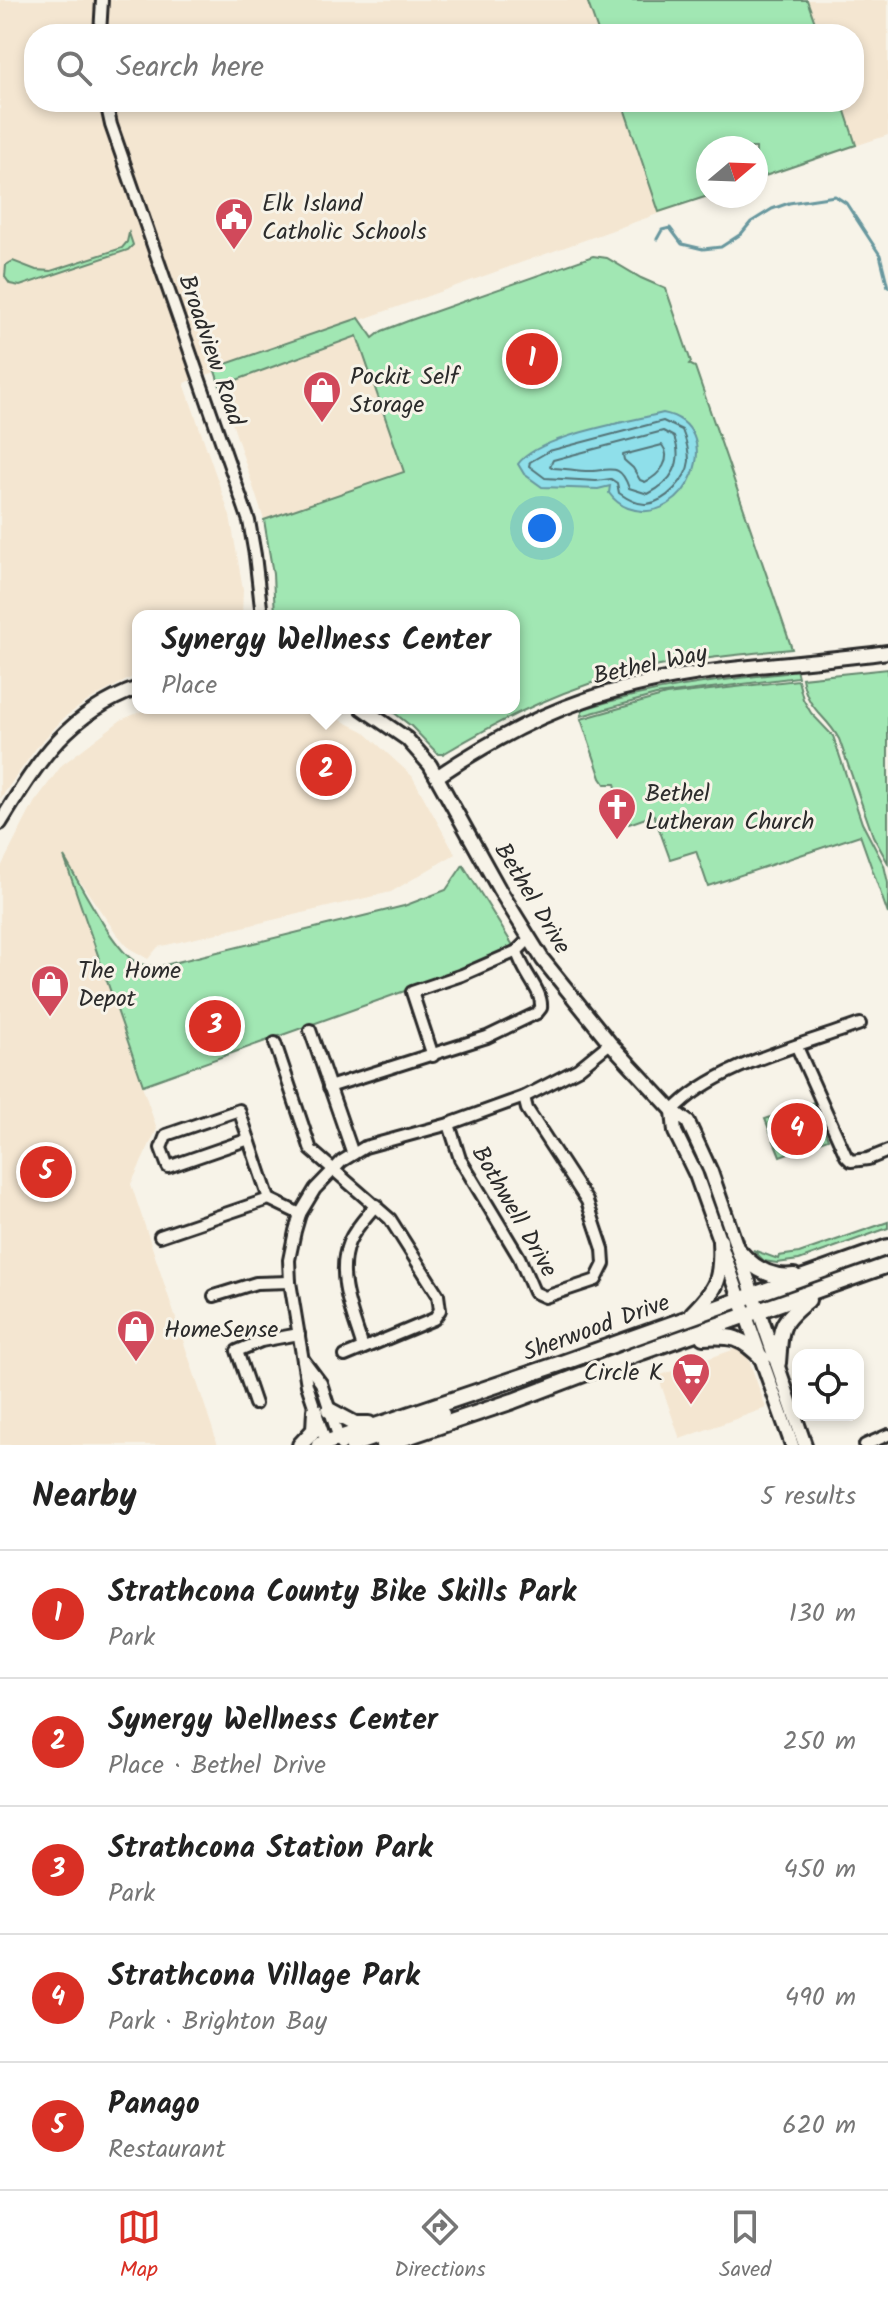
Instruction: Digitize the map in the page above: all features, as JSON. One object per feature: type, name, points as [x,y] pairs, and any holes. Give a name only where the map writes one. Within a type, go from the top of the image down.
[{"type":"main road","points":[[687,1318],[714,1292],[721,1268],[720,1241]]},
{"type":"main road","name":"Sherwood Drive","points":[[334,1444],[404,1416],[888,1247]]},
{"type":"main road","points":[[739,1251],[750,1264],[774,1275],[810,1274]]},
{"type":"main road","name":"Sherwood Drive","points":[[387,1444],[888,1265]]},
{"type":"main road","points":[[778,1363],[781,1327],[793,1310],[821,1290]]},
{"type":"main road","points":[[682,1338],[734,1336],[763,1359]]},
{"type":"main road","points":[[334,1444],[469,1405],[518,1378]]},
{"type":"main road","points":[[300,1445],[314,1430],[322,1410],[362,1424],[404,1416]]},
{"type":"street","points":[[101,24],[102,0]]},
{"type":"street","name":"Broadview Road","points":[[108,112],[249,521],[261,610]]},
{"type":"street","name":"Bethel Way","points":[[438,776],[503,735],[586,699],[620,689],[679,676],[888,652]]},
{"type":"street","points":[[0,823],[32,772],[60,736],[91,712],[132,691]]},
{"type":"street","name":"Bethel Drive","points":[[371,714],[407,739],[438,776],[543,960],[610,1043],[673,1111],[688,1122],[701,1146],[739,1251],[748,1296]]},
{"type":"street","points":[[433,1056],[412,992],[517,951],[529,939]]},
{"type":"street","points":[[329,1087],[433,1056],[529,1018],[541,1008],[542,996],[521,967],[517,951]]},
{"type":"street","points":[[673,1111],[684,1098],[728,1071],[860,1024]]},
{"type":"street","points":[[310,1030],[353,1154]]},
{"type":"street","points":[[275,1043],[311,1150],[390,1219],[438,1295],[440,1310],[429,1323],[345,1356]]},
{"type":"street","name":"Bothwell Drive","points":[[334,1444],[322,1410],[321,1383],[302,1358],[290,1282],[289,1260],[300,1214],[315,1189],[332,1170],[353,1154],[384,1140],[449,1124],[524,1097],[578,1069],[610,1043]]},
{"type":"street","points":[[797,1047],[846,1156],[851,1161],[868,1159],[888,1151]]},
{"type":"street","name":"Bothwell Drive","points":[[449,1124],[460,1159],[519,1257],[534,1292],[545,1297],[596,1280],[604,1264],[603,1249],[587,1201],[527,1109],[524,1097]]},
{"type":"street","points":[[249,1139],[168,1167],[161,1148],[166,1135],[239,1110],[249,1139],[269,1199]]},
{"type":"street","name":"Bethel Drive","points":[[673,1111],[675,1132],[696,1175],[720,1241],[748,1296]]},
{"type":"street","points":[[160,1236],[269,1199],[300,1214]]},
{"type":"street","points":[[363,1348],[347,1296],[344,1266],[349,1242],[376,1205]]},
{"type":"street","points":[[214,1296],[256,1283],[290,1282]]},
{"type":"street","points":[[748,1296],[778,1363],[805,1445]]},
{"type":"street","points":[[754,1312],[763,1359],[792,1445]]},
{"type":"street","points":[[255,1404],[237,1351],[261,1341],[299,1334]]},
{"type":"street","points":[[865,1445],[888,1435]]},
{"type":"shaded area","points":[[0,0],[888,0],[888,135],[768,175],[768,136],[696,136],[696,200],[184,383],[230,516],[243,589],[242,610],[132,610],[132,677],[66,716],[37,747],[0,799]]},
{"type":"shaded area","points":[[357,335],[404,472],[264,520],[220,386]]},
{"type":"shaded area","points":[[135,714],[328,714],[363,731],[412,776],[455,854],[391,892],[158,947],[148,959],[129,948],[116,933],[65,860],[157,1129],[131,1184],[218,1445],[0,1445],[0,869],[34,803],[62,765],[121,720]]},
{"type":"shaded area","points":[[744,1346],[766,1408],[680,1439],[658,1376]]},
{"type":"green space","points":[[587,0],[807,0],[815,24],[595,24]]},
{"type":"green space","points":[[625,112],[845,112],[856,145],[768,175],[768,136],[696,136],[696,200],[659,212]]},
{"type":"green space","points":[[129,233],[133,245],[128,250],[20,286],[10,284],[5,277],[6,265],[13,261],[36,270],[51,271],[122,248]]},
{"type":"green space","points":[[593,256],[607,258],[666,289],[691,362],[689,364],[695,367],[792,649],[697,660],[614,676],[563,693],[520,713],[520,610],[275,610],[273,574],[264,520],[404,472],[357,336],[220,386],[214,368],[359,318],[373,338],[408,321]]},
{"type":"green space","points":[[796,669],[798,677],[656,695],[581,716],[583,709],[633,696],[708,682],[785,673]]},
{"type":"green space","points":[[888,669],[888,863],[873,836],[839,739],[808,698],[802,678]]},
{"type":"green space","points":[[798,680],[811,713],[833,736],[862,823],[884,865],[888,883],[888,914],[860,835],[708,886],[696,851],[670,859],[654,815],[629,824],[623,808],[608,813],[604,800],[618,794],[615,784],[605,784],[601,778],[581,719],[666,695]]},
{"type":"green space","points":[[396,714],[517,714],[443,754],[438,754]]},
{"type":"green space","points":[[64,857],[117,944],[136,962],[145,965],[161,966],[404,906],[446,890],[463,865],[514,947],[505,955],[143,1085]]},
{"type":"green space","points":[[814,1102],[828,1139],[780,1156],[765,1119]]},
{"type":"green space","points":[[888,1222],[888,1228],[799,1260],[764,1261],[753,1250],[778,1259],[779,1256],[799,1253]]},
{"type":"water","points":[[663,413],[683,422],[694,436],[697,455],[693,474],[683,491],[668,504],[649,511],[620,504],[609,493],[610,486],[598,489],[542,487],[524,474],[518,464],[528,454],[563,438]]},
{"type":"waterway","points":[[657,239],[662,230],[670,228],[682,244],[703,249],[721,247],[772,209],[789,203],[835,196],[846,203],[880,255],[888,287]]},
{"type":"place","name":"Elk Island Catholic Schools","points":[[234,251]]},
{"type":"place","name":"Strathcona County Bike Skills Park","points":[[532,359]]},
{"type":"place","name":"Pockit Self Storage","points":[[322,424]]},
{"type":"place","name":"Synergy Wellness Center","points":[[326,770]]},
{"type":"place","name":"Bethel Lutheran Church","points":[[617,841]]},
{"type":"place","name":"The Home Depot","points":[[50,1018]]},
{"type":"place","name":"Strathcona Station Park","points":[[215,1026]]},
{"type":"place","name":"Strathcona Village Park","points":[[797,1129]]},
{"type":"place","name":"Panago","points":[[46,1172]]},
{"type":"place","name":"HomeSense","points":[[136,1363]]},
{"type":"place","name":"Circle K","points":[[691,1406]]}]
